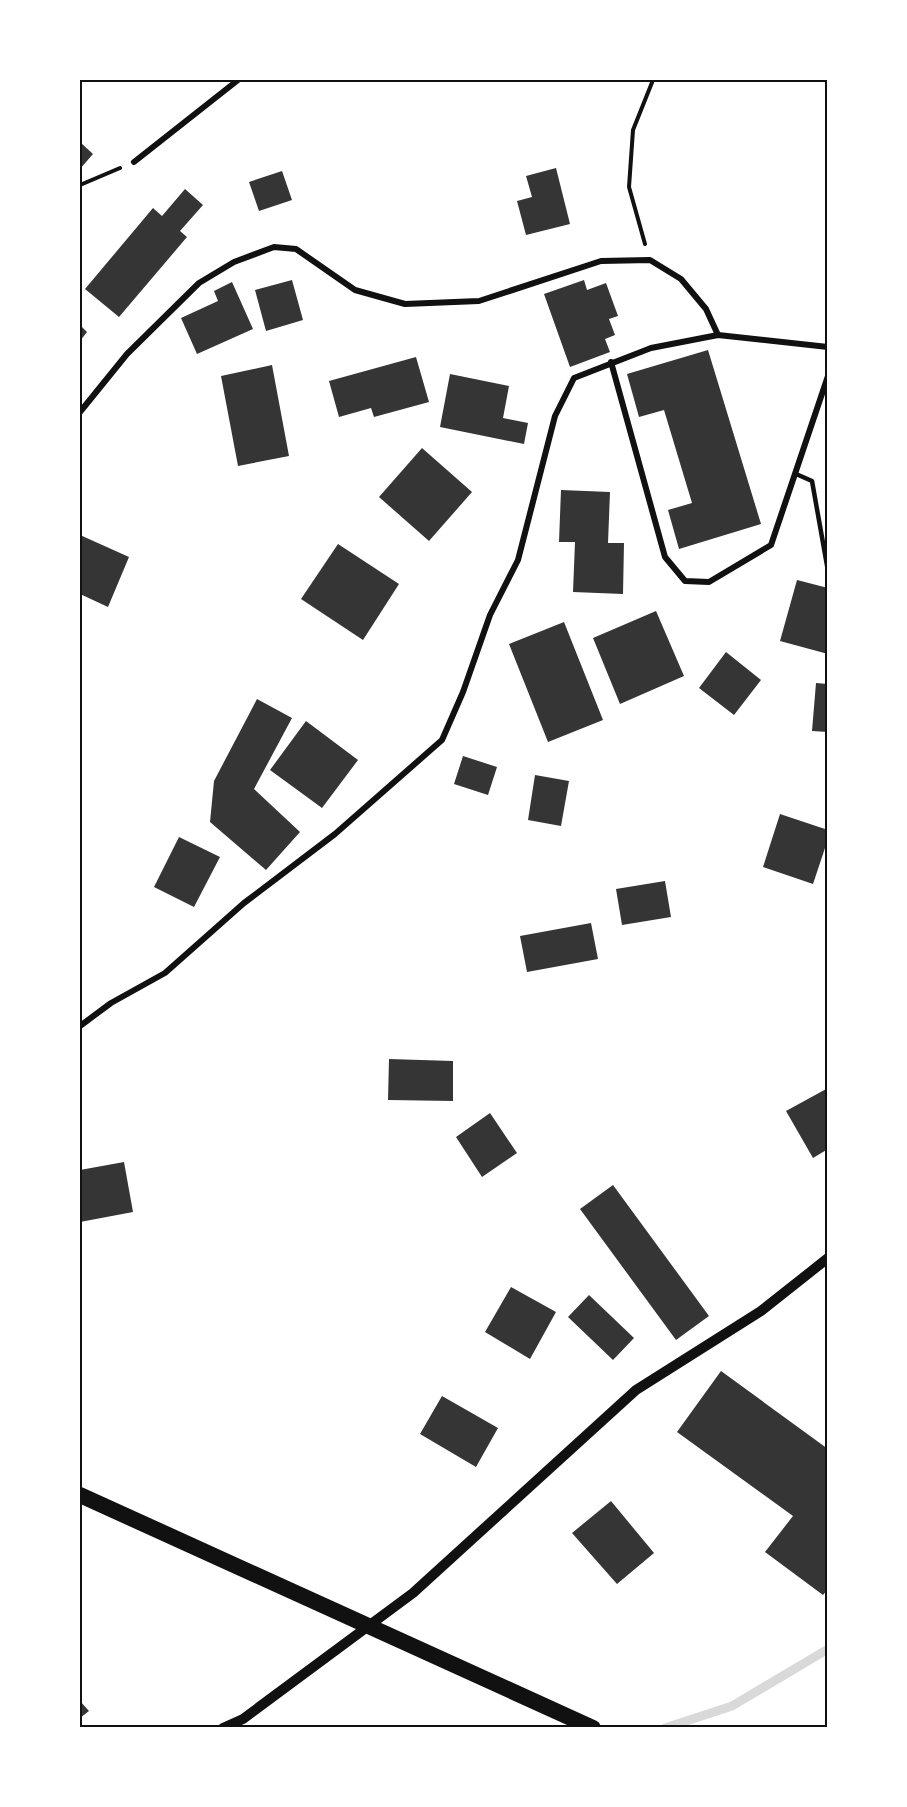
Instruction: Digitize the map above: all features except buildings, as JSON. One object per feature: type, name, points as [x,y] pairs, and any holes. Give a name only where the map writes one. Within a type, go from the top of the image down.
[{"type":"highway","points":[[80,1496],[593,1728]]},
{"type":"street","points":[[134,162],[238,80]]},
{"type":"street","points":[[80,412],[127,354],[199,283],[234,262],[274,246],[296,249],[355,290],[405,304],[479,301],[600,261],[650,260],[681,279],[706,309],[718,335]]},
{"type":"street","points":[[80,1026],[111,1003],[165,972],[244,903],[335,834],[442,740],[463,692],[490,615],[518,560],[555,416],[574,378],[651,348],[718,335],[828,347]]},
{"type":"street","points":[[611,362],[665,557],[685,581],[709,582],[771,545],[828,376]]},
{"type":"street","points":[[223,1728],[243,1719],[413,1593],[636,1390],[761,1311],[828,1258]]},
{"type":"lane","points":[[796,474],[812,481],[828,571]]},
{"type":"path","points":[[650,260],[629,187],[633,130],[652,80]]},
{"type":"path","points":[[80,185],[134,162]]},
{"type":"waterway","points":[[665,1728],[732,1706],[828,1649]]}]
